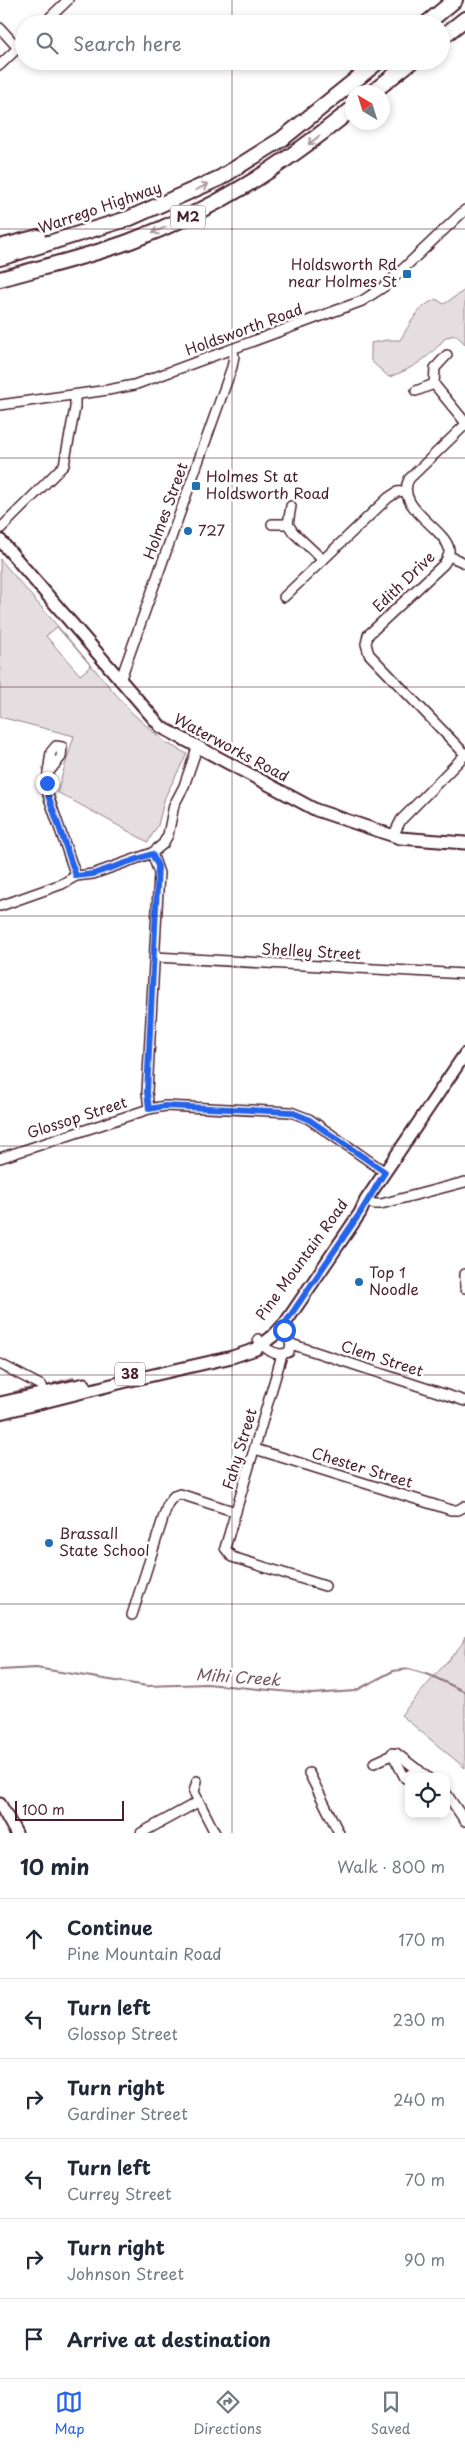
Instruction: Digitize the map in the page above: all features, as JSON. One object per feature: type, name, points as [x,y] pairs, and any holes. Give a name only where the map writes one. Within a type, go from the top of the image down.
[{"type":"highway","points":[[437,15],[455,0]]},
{"type":"highway","points":[[450,31],[465,19]]},
{"type":"highway","name":"Warrego Highway","points":[[0,258],[108,226],[185,195],[254,158],[306,120],[368,70]]},
{"type":"highway","points":[[382,85],[401,70]]},
{"type":"highway","name":"M2","points":[[0,279],[127,242],[208,208],[267,174],[345,114]]},
{"type":"highway","points":[[0,247],[95,223],[108,226]]},
{"type":"main road","name":"Waterworks Road","points":[[0,540],[157,723],[197,748],[306,806],[410,840],[465,843]]},
{"type":"main road","name":"Pine Mountain Road","points":[[0,1413],[46,1397],[230,1351],[260,1342],[283,1332],[360,1213],[366,1200],[465,1054]]},
{"type":"main road","name":"Pine Mountain Road","points":[[0,1403],[46,1397]]},
{"type":"main road","points":[[0,1804],[16,1833]]},
{"type":"street","points":[[52,15],[68,0]]},
{"type":"street","points":[[0,28],[15,40]]},
{"type":"street","points":[[0,65],[15,51]]},
{"type":"street","name":"Holdsworth Road","points":[[0,405],[127,386],[232,349],[374,295],[465,210]]},
{"type":"street","name":"Holmes Street","points":[[120,681],[232,367],[234,356],[232,349]]},
{"type":"street","points":[[284,597],[388,498],[405,491],[409,479],[465,423],[434,384],[435,368],[447,355]]},
{"type":"street","points":[[416,391],[434,384]]},
{"type":"street","points":[[0,529],[64,464],[75,408],[75,395]]},
{"type":"street","name":"Edith Drive","points":[[405,491],[423,518],[446,543],[449,549],[449,556],[444,564],[368,635],[366,644],[369,654],[465,755]]},
{"type":"street","points":[[291,506],[288,524],[293,532],[323,560]]},
{"type":"street","points":[[272,524],[288,524]]},
{"type":"street","points":[[449,556],[465,563]]},
{"type":"street","points":[[0,906],[62,884],[76,876],[93,874],[152,854],[163,844],[168,835],[174,805],[184,786],[197,748]]},
{"type":"street","points":[[393,836],[401,820],[465,755]]},
{"type":"street","points":[[48,773],[48,795],[76,876]]},
{"type":"street","points":[[149,1109],[147,1092],[159,873],[152,854]]},
{"type":"street","name":"Shelley Street","points":[[155,957],[465,974]]},
{"type":"street","name":"Glossop Street","points":[[0,1158],[149,1109],[165,1106],[291,1112],[308,1119],[385,1172]]},
{"type":"street","points":[[366,1200],[374,1204],[381,1204],[465,1182]]},
{"type":"street","points":[[465,1274],[465,1288]]},
{"type":"street","points":[[260,1342],[270,1352],[282,1355],[289,1352],[283,1332]]},
{"type":"street","name":"Clem Street","points":[[283,1332],[465,1401]]},
{"type":"street","name":"Fahy Street","points":[[282,1355],[226,1542],[226,1551],[232,1556],[325,1586]]},
{"type":"street","points":[[0,1364],[42,1386],[46,1397]]},
{"type":"street","name":"Chester Street","points":[[255,1449],[451,1510],[463,1508]]},
{"type":"street","points":[[132,1615],[168,1503],[174,1496],[183,1495],[236,1512]]},
{"type":"street","points":[[374,1763],[392,1753],[398,1754],[422,1773]]},
{"type":"street","points":[[392,1753],[405,1778],[419,1770]]},
{"type":"street","points":[[309,1773],[340,1833]]},
{"type":"street","points":[[197,1780],[194,1792],[215,1833]]},
{"type":"street","points":[[450,1798],[464,1816]]},
{"type":"street","points":[[141,1833],[198,1802]]},
{"type":"shaded area","points":[[465,290],[465,344],[456,335],[446,337],[434,351],[420,362],[389,377],[371,361],[371,343],[400,340],[415,316],[429,302],[436,299],[444,304]]},
{"type":"shaded area","points":[[0,559],[132,713],[165,742],[187,754],[165,797],[158,825],[148,842],[57,792],[74,736],[0,717]],"holes":[[[57,627],[91,666],[80,675],[46,636]]]},
{"type":"shaded area","points":[[465,1636],[465,1768],[401,1715],[462,1644]]},
{"type":"waterway","points":[[54,1383],[74,1378]]},
{"type":"waterway","points":[[14,1392],[31,1388]]},
{"type":"waterway","name":"Mihi Creek","points":[[0,1670],[36,1668],[147,1686],[207,1684],[312,1694],[355,1691],[393,1671],[409,1669],[432,1676],[465,1692]]},
{"type":"place","name":"Holdsworth Rd near Holmes St","points":[[407,274]]},
{"type":"place","name":"Holmes St at Holdsworth Road","points":[[196,486]]},
{"type":"place","name":"727","points":[[188,531]]},
{"type":"place","name":"Top 1 Noodle","points":[[359,1282]]},
{"type":"place","name":"Brassall State School","points":[[49,1543]]},
{"type":"route","points":[[47,783],[48,795],[76,876],[90,875],[152,854],[158,866],[147,1092],[149,1109],[165,1106],[291,1112],[308,1119],[385,1172],[366,1200],[360,1213],[286,1322],[284,1330]]}]
